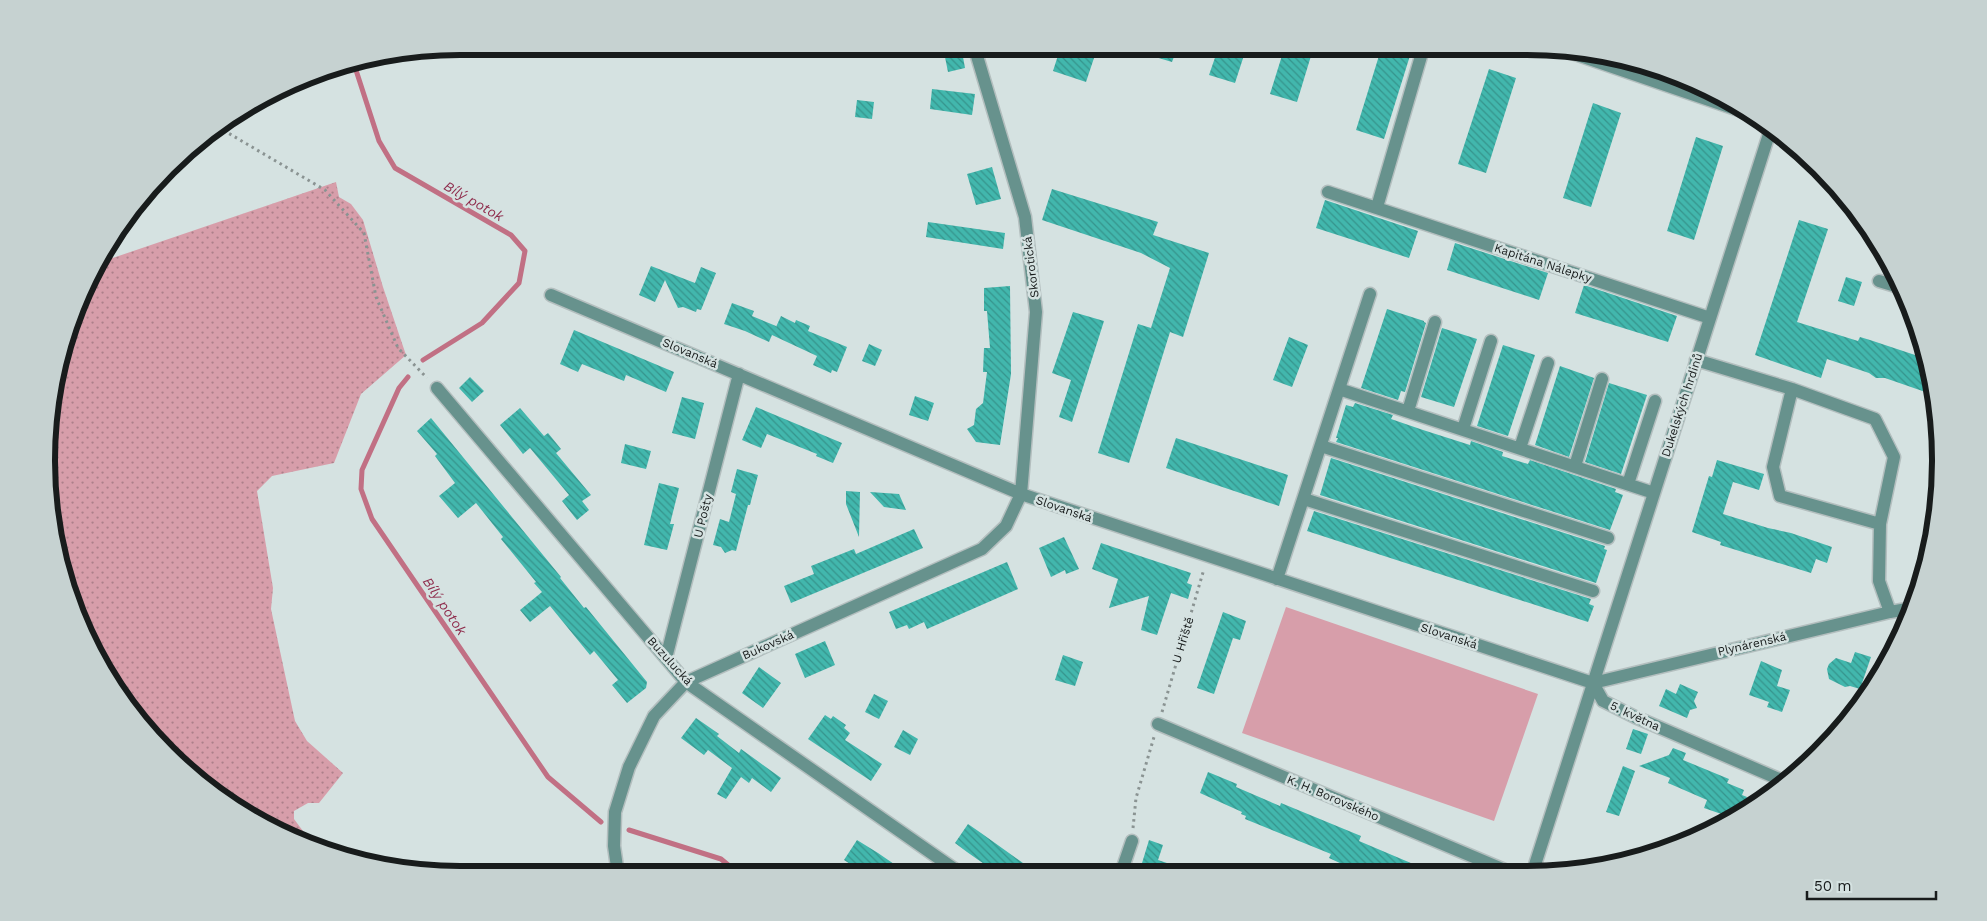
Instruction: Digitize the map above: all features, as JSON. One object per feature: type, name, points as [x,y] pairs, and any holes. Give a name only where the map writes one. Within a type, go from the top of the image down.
[{"type":"street","name":"Skorotická","points":[[977,55],[1025,217],[1036,312],[1021,494]]},
{"type":"street","points":[[1377,207],[1421,55]]},
{"type":"street","points":[[1595,61],[1717,103]]},
{"type":"street","name":"Dukelských hrdinů","points":[[1592,683],[1769,136]]},
{"type":"street","name":"Kapitána Nálepky","points":[[1328,192],[1710,318]]},
{"type":"street","points":[[1879,281],[1892,285]]},
{"type":"street","points":[[1277,579],[1370,294]]},
{"type":"street","name":"Slovanská","points":[[551,295],[1021,494],[1592,683]]},
{"type":"street","points":[[1408,411],[1436,322]]},
{"type":"street","points":[[1463,429],[1491,341]]},
{"type":"street","points":[[1696,360],[1792,388],[1875,419],[1894,457],[1880,524],[1879,581],[1890,612]]},
{"type":"street","points":[[1520,448],[1548,363]]},
{"type":"street","name":"U Pošty","points":[[666,658],[739,374]]},
{"type":"street","points":[[1575,466],[1602,379]]},
{"type":"street","name":"Buzulucká","points":[[436,388],[686,682],[950,866]]},
{"type":"street","points":[[1339,388],[1654,493]]},
{"type":"street","points":[[1792,388],[1772,468],[1780,496],[1880,524]]},
{"type":"street","points":[[1628,484],[1655,401]]},
{"type":"street","points":[[1321,446],[1608,538]]},
{"type":"street","name":"Bukovská","points":[[617,866],[614,846],[615,812],[629,767],[654,716],[686,682],[982,549],[1006,526],[1021,494]]},
{"type":"street","points":[[1304,499],[1593,591]]},
{"type":"street","name":"Plynárenská","points":[[1592,683],[1903,610]]},
{"type":"street","points":[[1534,866],[1592,683]]},
{"type":"street","name":"5. května","points":[[1592,683],[1603,701],[1635,717],[1778,778]]},
{"type":"street","name":"K. H. Borovského","points":[[1158,724],[1495,866]]},
{"type":"street","points":[[1123,866],[1132,841]]},
{"type":"path","points":[[225,131],[325,190],[364,233],[376,297],[398,348],[436,388]]},
{"type":"path","name":"U Hřiště","points":[[1132,841],[1136,798],[1208,557]]},
{"type":"shaded area","points":[[336,182],[339,197],[351,204],[363,220],[406,355],[361,394],[334,463],[272,476],[257,491],[273,588],[271,609],[295,721],[307,741],[343,773],[319,803],[308,803],[294,811],[294,819],[303,831],[302,834],[258,812],[235,798],[193,765],[156,728],[123,686],[109,663],[86,616],[77,591],[69,565],[58,513],[55,460],[58,408],[69,356],[77,330],[86,305],[108,260]]},
{"type":"shaded area","points":[[1286,607],[1538,694],[1494,821],[1242,733]]},
{"type":"building","points":[[963,55],[965,68],[948,72],[945,57]]},
{"type":"building","points":[[1058,55],[1095,55],[1086,82],[1053,71]]},
{"type":"building","points":[[1149,55],[1175,55],[1172,62]]},
{"type":"building","points":[[1216,55],[1244,55],[1235,83],[1209,75]]},
{"type":"building","points":[[1282,55],[1311,55],[1297,102],[1270,94]]},
{"type":"building","points":[[1379,55],[1410,55],[1384,139],[1356,130]]},
{"type":"building","points":[[1489,69],[1516,78],[1486,173],[1458,164]]},
{"type":"building","points":[[932,89],[975,94],[972,115],[930,109]]},
{"type":"building","points":[[857,100],[874,102],[872,119],[855,117]]},
{"type":"building","points":[[1593,103],[1621,113],[1591,207],[1563,198]]},
{"type":"building","points":[[1696,137],[1723,146],[1694,240],[1667,231]]},
{"type":"building","points":[[992,167],[1001,199],[976,205],[967,174]]},
{"type":"building","points":[[1052,189],[1158,222],[1153,235],[1209,253],[1183,337],[1170,332],[1129,463],[1098,453],[1138,324],[1151,328],[1170,268],[1141,253],[1042,220]]},
{"type":"building","points":[[1325,200],[1418,231],[1409,258],[1316,228]]},
{"type":"building","points":[[1799,220],[1828,229],[1797,322],[1858,341],[1860,337],[1918,356],[1926,392],[1885,378],[1876,378],[1869,373],[1827,359],[1821,378],[1755,355]]},
{"type":"building","points":[[928,222],[1005,233],[1003,249],[926,237]]},
{"type":"building","points":[[1455,243],[1548,273],[1539,300],[1447,270]]},
{"type":"building","points":[[651,266],[695,283],[701,267],[716,273],[701,310],[697,309],[696,312],[683,307],[678,308],[665,280],[655,302],[639,295]]},
{"type":"building","points":[[1846,277],[1862,282],[1854,306],[1838,301]]},
{"type":"building","points":[[1584,285],[1677,316],[1668,342],[1575,313]]},
{"type":"building","points":[[1010,286],[1011,374],[1000,445],[976,442],[967,429],[974,425],[976,409],[983,403],[987,372],[983,372],[984,348],[990,348],[987,311],[984,311],[984,288]]},
{"type":"building","points":[[732,303],[754,311],[752,316],[776,327],[781,316],[795,323],[796,320],[810,326],[808,331],[847,347],[837,372],[832,370],[831,373],[813,365],[817,356],[772,335],[769,342],[724,324]]},
{"type":"building","points":[[1387,309],[1426,323],[1405,392],[1401,391],[1398,400],[1361,388]]},
{"type":"building","points":[[1073,312],[1104,321],[1072,422],[1059,417],[1071,380],[1052,373]]},
{"type":"building","points":[[1442,328],[1477,339],[1454,407],[1421,397]]},
{"type":"building","points":[[574,330],[674,372],[666,392],[626,375],[624,381],[582,364],[578,372],[560,364]]},
{"type":"building","points":[[1289,337],[1308,345],[1292,387],[1273,380]]},
{"type":"building","points":[[869,344],[882,350],[875,366],[862,361]]},
{"type":"building","points":[[1503,345],[1535,355],[1508,436],[1477,426]]},
{"type":"building","points":[[1560,366],[1594,378],[1569,457],[1535,445]]},
{"type":"building","points":[[470,377],[484,391],[472,402],[459,388]]},
{"type":"building","points":[[1609,383],[1647,395],[1621,474],[1585,462]]},
{"type":"building","points":[[915,396],[934,403],[928,421],[909,415]]},
{"type":"building","points":[[682,397],[704,403],[695,439],[672,433]]},
{"type":"building","points":[[1355,403],[1393,415],[1391,419],[1423,430],[1470,445],[1471,441],[1503,452],[1502,456],[1528,464],[1530,460],[1616,489],[1615,492],[1623,495],[1610,530],[1336,442],[1346,405],[1353,407]]},
{"type":"building","points":[[756,407],[842,443],[833,463],[816,456],[817,454],[767,434],[761,448],[742,440]]},
{"type":"building","points":[[520,408],[544,436],[548,433],[561,449],[556,453],[591,495],[582,501],[589,510],[577,520],[562,501],[569,495],[530,448],[523,454],[500,425]]},
{"type":"building","points":[[431,418],[561,577],[584,608],[586,607],[647,682],[646,688],[627,703],[612,685],[618,680],[594,651],[590,655],[550,606],[530,622],[520,610],[542,592],[476,503],[458,518],[439,496],[455,483],[435,456],[437,454],[417,431]]},
{"type":"building","points":[[1176,438],[1288,475],[1279,506],[1166,468]]},
{"type":"building","points":[[625,444],[651,451],[646,469],[621,463]]},
{"type":"building","points":[[1331,458],[1605,546],[1604,549],[1607,550],[1596,583],[1320,495]]},
{"type":"building","points":[[1717,460],[1764,474],[1759,490],[1733,482],[1723,514],[1791,533],[1832,547],[1827,563],[1816,559],[1811,573],[1720,545],[1721,542],[1692,532],[1709,476],[1712,477]]},
{"type":"building","points":[[737,469],[758,475],[736,551],[732,550],[725,553],[721,547],[713,545],[720,519],[729,522],[736,494],[731,492]]},
{"type":"building","points":[[659,483],[679,488],[670,524],[674,524],[667,550],[644,545]]},
{"type":"building","points":[[846,491],[860,492],[859,537],[846,504]]},
{"type":"building","points":[[870,492],[899,494],[906,510],[884,507]]},
{"type":"building","points":[[1314,511],[1591,599],[1589,604],[1594,606],[1588,622],[1307,531]]},
{"type":"building","points":[[914,529],[923,548],[791,603],[784,586],[814,574],[811,566],[854,549],[856,554]]},
{"type":"building","points":[[1064,537],[1079,569],[1066,574],[1065,570],[1051,577],[1039,548]]},
{"type":"building","points":[[1101,543],[1191,573],[1187,583],[1192,585],[1188,599],[1171,593],[1157,635],[1141,630],[1149,596],[1109,608],[1118,579],[1092,569]]},
{"type":"building","points":[[1007,562],[1018,589],[927,629],[924,622],[909,629],[907,625],[896,629],[889,612]]},
{"type":"building","points":[[1223,612],[1246,621],[1240,640],[1233,638],[1214,694],[1197,688]]},
{"type":"building","points":[[825,641],[835,665],[805,678],[795,654]]},
{"type":"building","points":[[1855,652],[1871,657],[1860,689],[1850,686],[1845,687],[1829,679],[1827,669],[1829,664],[1836,658],[1851,663]]},
{"type":"building","points":[[1063,655],[1083,662],[1075,686],[1055,680]]},
{"type":"building","points":[[1761,661],[1782,670],[1777,686],[1790,690],[1782,712],[1767,707],[1769,702],[1749,695]]},
{"type":"building","points":[[759,667],[781,683],[763,708],[742,693]]},
{"type":"building","points":[[1680,684],[1698,692],[1694,701],[1697,708],[1690,710],[1687,718],[1659,706],[1666,689],[1676,694]]},
{"type":"building","points":[[874,694],[888,701],[879,719],[865,712]]},
{"type":"building","points":[[825,715],[831,719],[833,716],[846,725],[844,728],[850,733],[845,740],[882,764],[871,781],[808,739]]},
{"type":"building","points":[[696,718],[719,734],[717,736],[739,753],[741,749],[781,778],[771,792],[752,778],[749,783],[741,777],[726,799],[717,794],[732,768],[708,750],[704,755],[681,738]]},
{"type":"building","points":[[1633,729],[1648,734],[1641,754],[1626,749]]},
{"type":"building","points":[[903,730],[918,739],[910,755],[894,747]]},
{"type":"building","points":[[1673,748],[1686,753],[1683,760],[1729,779],[1727,783],[1744,790],[1742,795],[1747,797],[1745,802],[1724,815],[1704,808],[1707,800],[1668,783],[1670,778],[1639,766],[1669,755]]},
{"type":"building","points":[[1623,766],[1635,771],[1619,816],[1606,812]]},
{"type":"building","points":[[1208,772],[1237,784],[1236,787],[1280,806],[1281,803],[1361,836],[1359,841],[1418,866],[1341,866],[1342,864],[1329,858],[1331,854],[1245,819],[1246,816],[1241,814],[1242,812],[1200,793]]},
{"type":"building","points":[[968,824],[1027,866],[987,866],[955,843]]},
{"type":"building","points":[[857,840],[897,866],[853,866],[844,860]]},
{"type":"building","points":[[1149,840],[1163,845],[1158,860],[1176,866],[1141,866]]},
{"type":"waterway","name":"Bílý potok","points":[[356,69],[379,141],[395,168],[511,235],[525,251],[519,283],[482,323],[423,360]]},
{"type":"waterway","name":"Bílý potok","points":[[408,377],[399,388],[362,470],[361,489],[372,519],[548,777],[601,822]]},
{"type":"waterway","name":"Bílý potok","points":[[629,830],[721,859],[729,866]]}]
